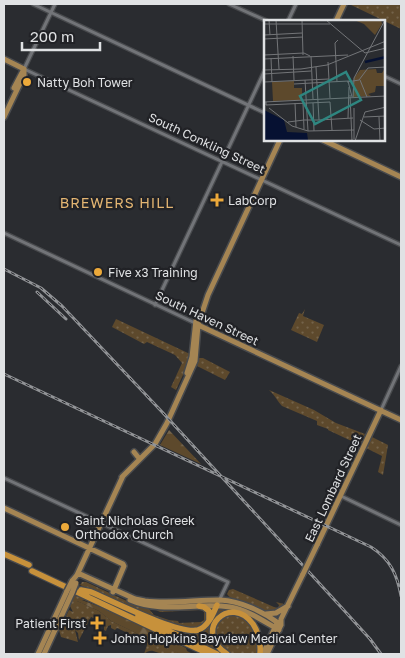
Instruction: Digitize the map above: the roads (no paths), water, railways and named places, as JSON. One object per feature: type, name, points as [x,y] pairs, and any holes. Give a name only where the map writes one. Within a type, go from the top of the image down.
[{"type":"highway","points":[[4,554],[217,654]]},
{"type":"highway","points":[[4,558],[31,568]]},
{"type":"highway","points":[[73,587],[91,592],[154,619],[190,630],[200,630],[209,621],[219,603]]},
{"type":"highway","points":[[73,587],[209,654]]},
{"type":"highway","points":[[199,606],[204,607],[208,611],[209,621]]},
{"type":"highway","points":[[227,654],[215,644],[212,630],[220,616],[232,612],[245,615],[255,626],[263,654]]},
{"type":"main road","points":[[336,20],[343,4]]},
{"type":"main road","name":"South Conkling Street","points":[[4,59],[24,69]]},
{"type":"main road","points":[[4,110],[24,69]]},
{"type":"main road","points":[[4,118],[24,75],[24,69]]},
{"type":"main road","points":[[44,654],[77,575],[125,471],[136,455],[151,444],[159,433],[185,377],[192,357],[200,310],[280,141]]},
{"type":"main road","points":[[325,141],[401,177]]},
{"type":"main road","points":[[122,478],[151,449],[164,430],[195,361],[197,324]]},
{"type":"main road","name":"South Haven Street","points":[[197,324],[401,420]]},
{"type":"main road","name":"East Lombard Street","points":[[263,654],[279,625],[381,410]]},
{"type":"main road","points":[[4,508],[124,566],[114,591]]},
{"type":"main road","points":[[77,575],[80,574],[135,603],[151,606],[199,606],[219,603],[240,609],[279,625]]},
{"type":"main road","points":[[38,654],[73,587],[85,580],[135,599],[152,602],[242,604],[261,613],[279,625]]},
{"type":"main road","points":[[261,613],[273,614],[289,604]]},
{"type":"street","points":[[32,4],[264,113]]},
{"type":"street","points":[[24,69],[55,4]]},
{"type":"street","points":[[229,4],[265,20]]},
{"type":"street","points":[[288,20],[296,4]]},
{"type":"street","name":"South Conkling Street","points":[[24,69],[401,245]]},
{"type":"street","points":[[156,305],[264,72]]},
{"type":"street","points":[[385,76],[401,84]]},
{"type":"street","name":"South Haven Street","points":[[4,233],[197,324]]},
{"type":"street","name":"East Lombard Street","points":[[381,410],[401,366]]},
{"type":"street","points":[[4,478],[228,582],[219,603]]},
{"type":"street","points":[[340,496],[401,525]]},
{"type":"railway","points":[[4,269],[41,288],[62,306],[341,607],[381,654]]},
{"type":"railway","points":[[37,292],[66,319]]},
{"type":"railway","points":[[4,374],[371,547],[392,568],[401,596]]},
{"type":"place","name":"Natty Boh Tower","points":[[27,82]]},
{"type":"place","name":"LabCorp","points":[[217,200]]},
{"type":"place","name":"Five x3 Training","points":[[98,272]]},
{"type":"place","name":"Saint Nicholas Greek Orthodox Church","points":[[65,527]]},
{"type":"place","name":"Patient First","points":[[97,623]]},
{"type":"place","name":"Johns Hopkins Bayview Medical Center","points":[[100,638]]},
{"type":"district","name":"BREWERS HILL","points":[[117,202]]}]
